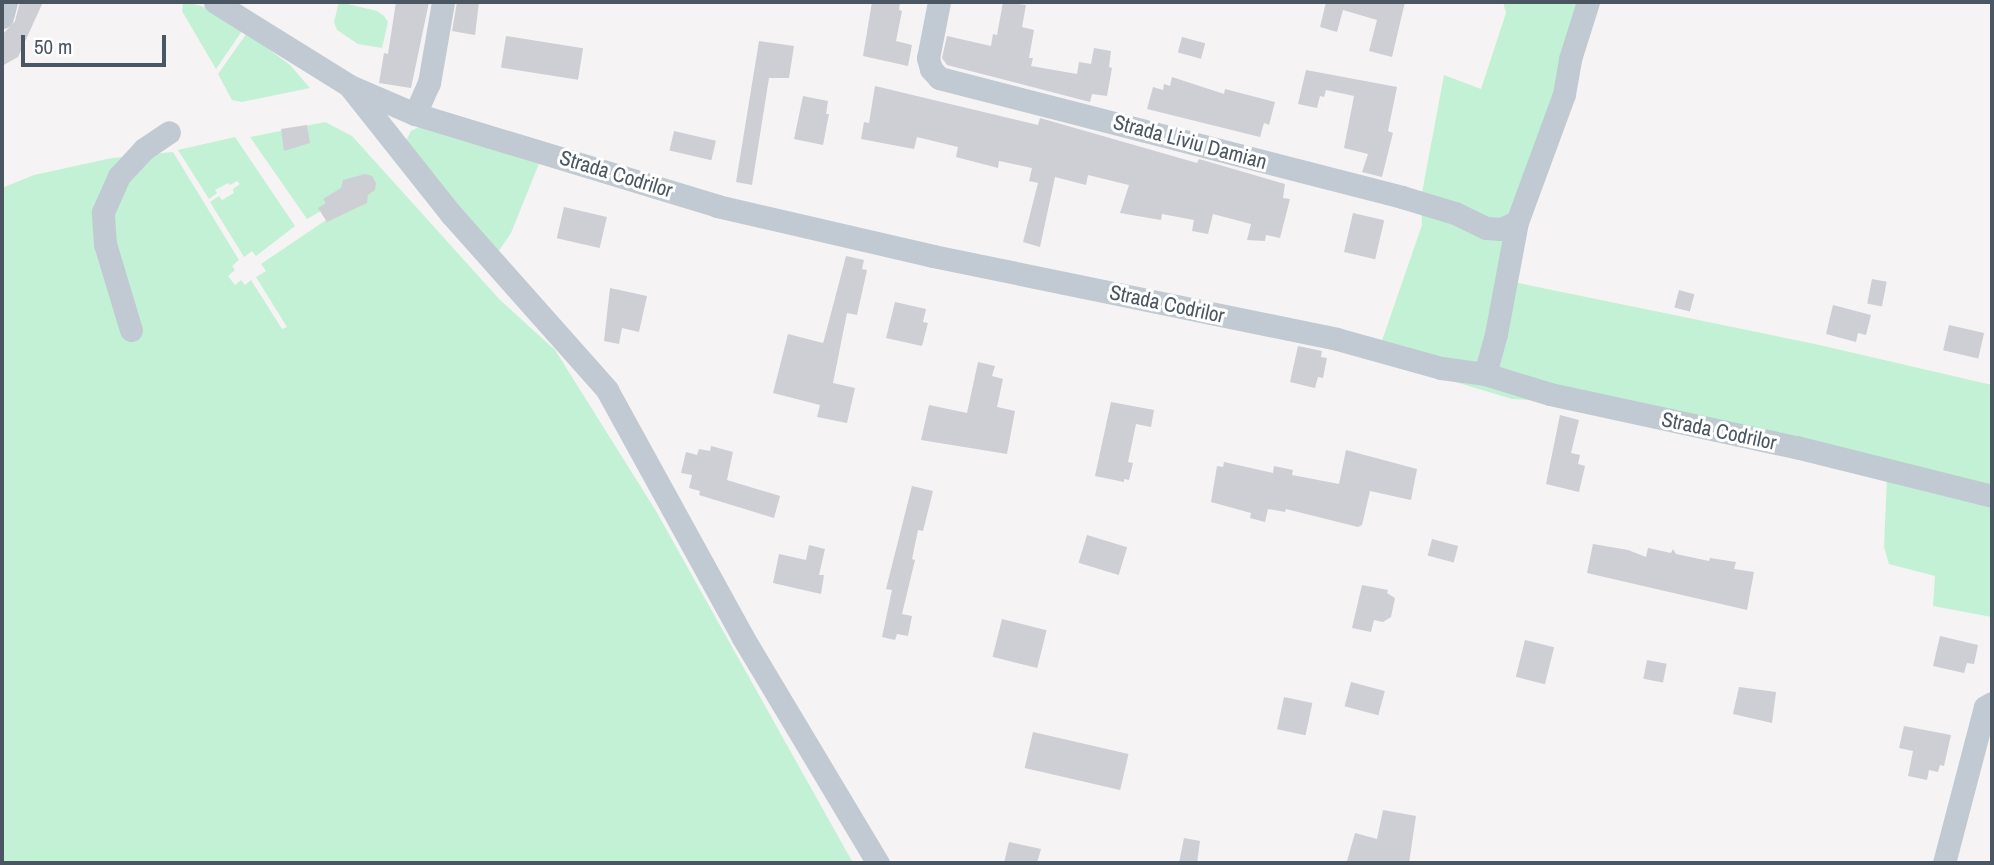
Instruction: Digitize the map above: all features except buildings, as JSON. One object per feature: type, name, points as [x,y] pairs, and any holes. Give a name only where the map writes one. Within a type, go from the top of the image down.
[{"type":"street","points":[[2,17],[6,2]]},
{"type":"street","points":[[415,114],[429,82],[443,2]]},
{"type":"street","name":"Strada Liviu Damian","points":[[939,2],[928,58],[931,69],[939,78],[1402,197],[1455,213],[1486,228],[1501,229],[1517,222]]},
{"type":"street","points":[[1485,374],[1496,334],[1517,222],[1564,94],[1570,59],[1588,2]]},
{"type":"street","points":[[226,5],[350,86],[451,214],[607,390],[742,636],[878,863]]},
{"type":"street","name":"Strada Codrilor","points":[[350,86],[415,114],[717,205],[933,256],[1337,339],[1441,368],[1485,374],[1550,394],[1796,447],[1992,496]]},
{"type":"street","points":[[131,330],[105,244],[103,212],[118,176],[144,149],[169,132]]},
{"type":"street","points":[[1944,863],[1985,707],[1992,703]]},
{"type":"green space","points":[[186,2],[208,8],[242,31],[216,69],[182,11]]},
{"type":"green space","points":[[339,2],[377,11],[384,16],[388,22],[382,48],[358,44],[337,30],[334,22]]},
{"type":"green space","points":[[1503,2],[1595,2],[1499,279],[1815,344],[1992,385],[1992,617],[1933,606],[1935,576],[1889,564],[1884,547],[1887,477],[1534,400],[1512,399],[1376,358],[1422,225],[1421,198],[1444,75],[1481,89],[1506,13]]},
{"type":"green space","points":[[247,33],[290,65],[310,88],[242,102],[232,100],[218,74]]},
{"type":"green space","points":[[325,122],[352,136],[500,300],[555,350],[656,511],[853,863],[2,863],[2,188],[34,175],[112,158],[173,152],[239,260],[232,266],[235,270],[228,276],[235,285],[241,280],[245,285],[251,280],[282,329],[287,327],[256,277],[266,271],[261,264],[335,214],[329,206],[307,219],[250,137]]},
{"type":"green space","points":[[419,127],[540,161],[511,233],[498,252],[472,225],[406,141],[411,131]]},
{"type":"green space","points":[[235,137],[295,226],[256,256],[252,251],[244,257],[210,202],[219,196],[222,200],[234,193],[233,189],[240,184],[237,181],[230,185],[228,183],[215,190],[217,193],[209,199],[178,150]]}]
